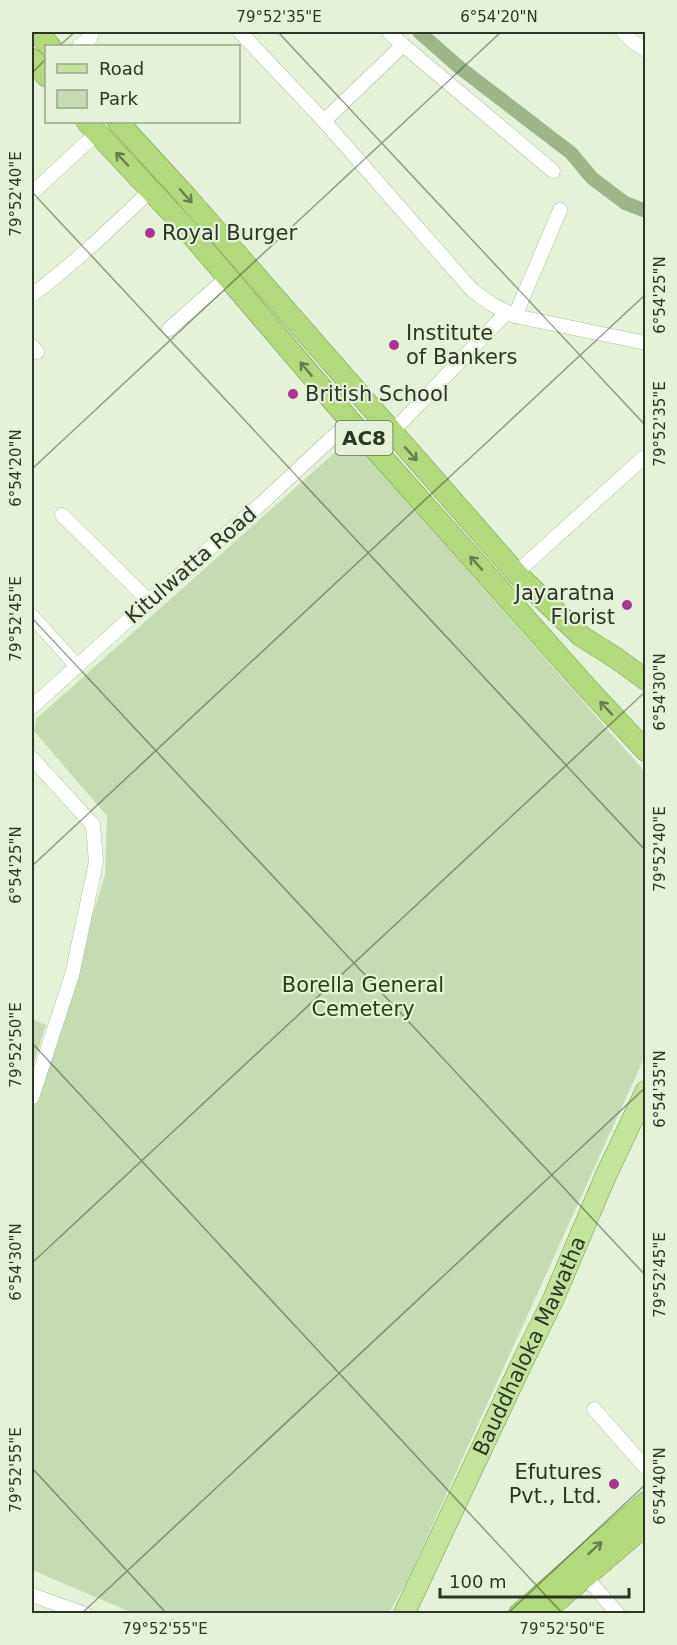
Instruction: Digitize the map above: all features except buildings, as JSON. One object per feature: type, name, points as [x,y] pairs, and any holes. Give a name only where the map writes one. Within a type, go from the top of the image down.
[{"type":"highway","points":[[32,59],[45,75]]},
{"type":"highway","name":"AC8","points":[[119,123],[185,195],[516,573],[581,636],[645,680]]},
{"type":"highway","name":"AC8","points":[[92,127],[151,190],[350,421],[645,751]]},
{"type":"highway","points":[[616,658],[635,663],[645,662]]},
{"type":"highway","points":[[519,1614],[645,1502]]},
{"type":"highway","points":[[542,1614],[645,1525]]},
{"type":"main road","name":"Bauddhaloka Mawatha","points":[[405,1609],[553,1300],[606,1175],[645,1091]]},
{"type":"street","points":[[80,45],[90,38],[92,32]]},
{"type":"street","points":[[240,32],[324,121],[472,290],[491,304],[511,314],[645,342]]},
{"type":"street","points":[[389,32],[553,171]]},
{"type":"street","points":[[623,32],[645,50]]},
{"type":"street","points":[[324,121],[403,45]]},
{"type":"street","points":[[32,193],[92,127]]},
{"type":"street","points":[[32,295],[51,281],[151,190]]},
{"type":"street","points":[[392,432],[511,314],[560,210]]},
{"type":"street","points":[[170,329],[228,277]]},
{"type":"street","name":"Kitulwatta Road","points":[[32,707],[350,421]]},
{"type":"street","points":[[516,573],[643,458]]},
{"type":"street","points":[[62,514],[149,601]]},
{"type":"street","points":[[32,616],[77,666]]},
{"type":"street","points":[[32,758],[93,825],[96,862],[72,975],[32,1096]]},
{"type":"street","points":[[594,1409],[645,1468]]},
{"type":"street","points":[[585,1576],[618,1614]]},
{"type":"street","points":[[32,1595],[85,1614]]},
{"type":"green space","name":"Borella General Cemetery","points":[[351,438],[646,773],[645,1056],[407,1581],[389,1613],[133,1613],[32,1570],[32,1091],[79,959],[105,875],[107,816],[34,731],[36,719]]},
{"type":"green space","points":[[32,1019],[46,1025],[32,1069]]},
{"type":"waterway","points":[[419,32],[459,67],[571,153],[592,178],[625,203],[646,211]]},
{"type":"place","name":"Royal Burger","points":[[150,233]]},
{"type":"place","name":"Institute of Bankers","points":[[394,345]]},
{"type":"place","name":"British School","points":[[293,394]]},
{"type":"place","name":"Jayaratna Florist","points":[[627,605]]},
{"type":"place","name":"Efutures Pvt., Ltd.","points":[[614,1484]]}]
